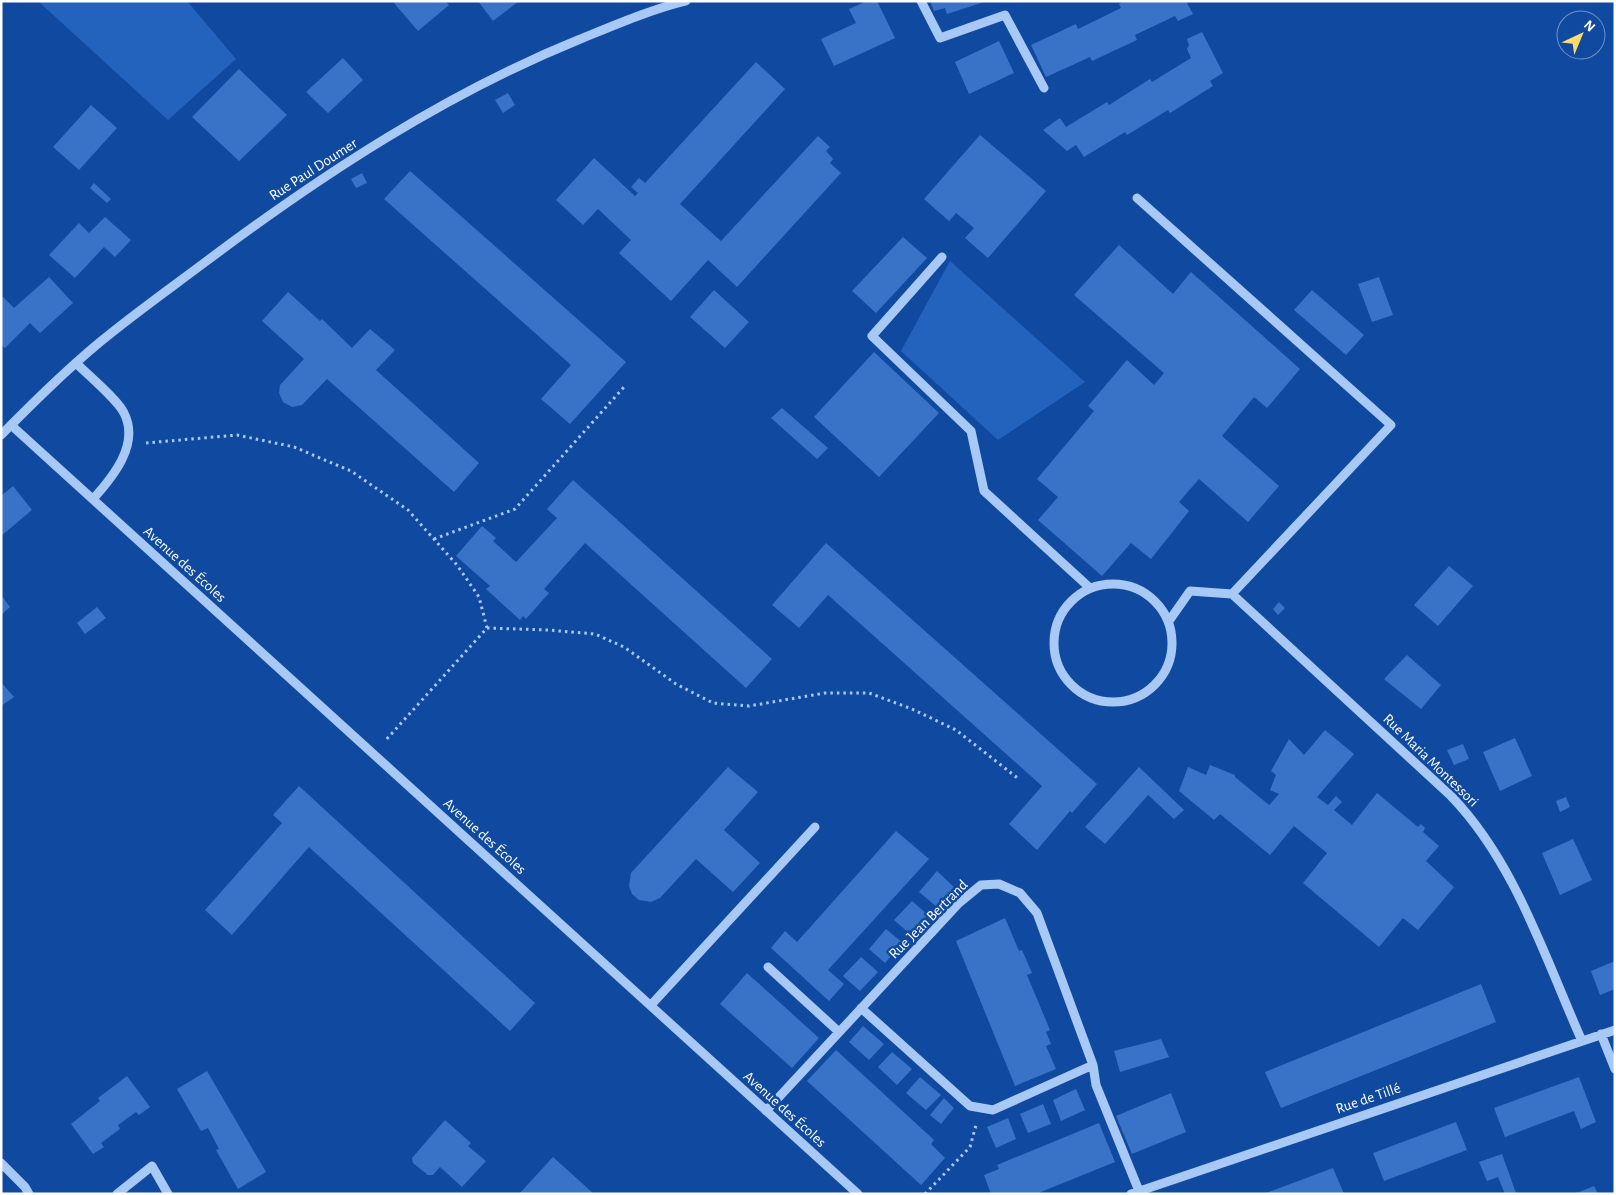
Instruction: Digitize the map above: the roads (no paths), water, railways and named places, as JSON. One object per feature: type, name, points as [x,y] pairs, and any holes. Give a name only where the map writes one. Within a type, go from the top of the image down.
[{"type":"street","points":[[921,1],[940,38],[1005,15],[1044,88]]},
{"type":"street","name":"Rue Paul Doumer","points":[[1,434],[102,340],[265,217],[368,150],[459,97],[522,64],[592,35],[684,2]]},
{"type":"street","points":[[1137,198],[1391,425],[1232,594],[1190,591],[1169,621]]},
{"type":"street","points":[[942,257],[872,336],[971,431],[984,491],[1090,588]]},
{"type":"street","points":[[76,363],[124,412],[130,430],[128,444],[113,474],[94,499]]},
{"type":"street","name":"Avenue des Écoles","points":[[11,425],[858,1194]]},
{"type":"street","points":[[1109,584],[1128,585],[1145,593],[1159,605],[1169,621],[1173,641],[1171,661],[1162,678],[1147,693],[1129,701],[1110,703],[1090,699],[1073,688],[1061,672],[1054,653],[1055,633],[1061,614],[1074,599],[1090,588],[1109,584]]},
{"type":"street","name":"Rue Maria Montessori","points":[[1232,594],[1451,796],[1476,823],[1496,853],[1517,892],[1582,1041]]},
{"type":"street","points":[[651,1006],[816,827]]},
{"type":"street","name":"Rue Jean Bertrand","points":[[766,1110],[959,903],[981,885],[999,884],[1020,892],[1037,913],[1093,1065],[1096,1085],[1135,1192]]},
{"type":"street","points":[[768,966],[839,1032]]},
{"type":"street","points":[[861,1008],[970,1106],[993,1110],[1093,1065]]},
{"type":"street","name":"Rue de Tillé","points":[[1135,1192],[1615,1030]]},
{"type":"street","points":[[1601,1034],[1615,1069]]},
{"type":"street","points":[[1,1163],[25,1187],[29,1194]]},
{"type":"street","points":[[117,1194],[152,1166],[168,1194]]}]
